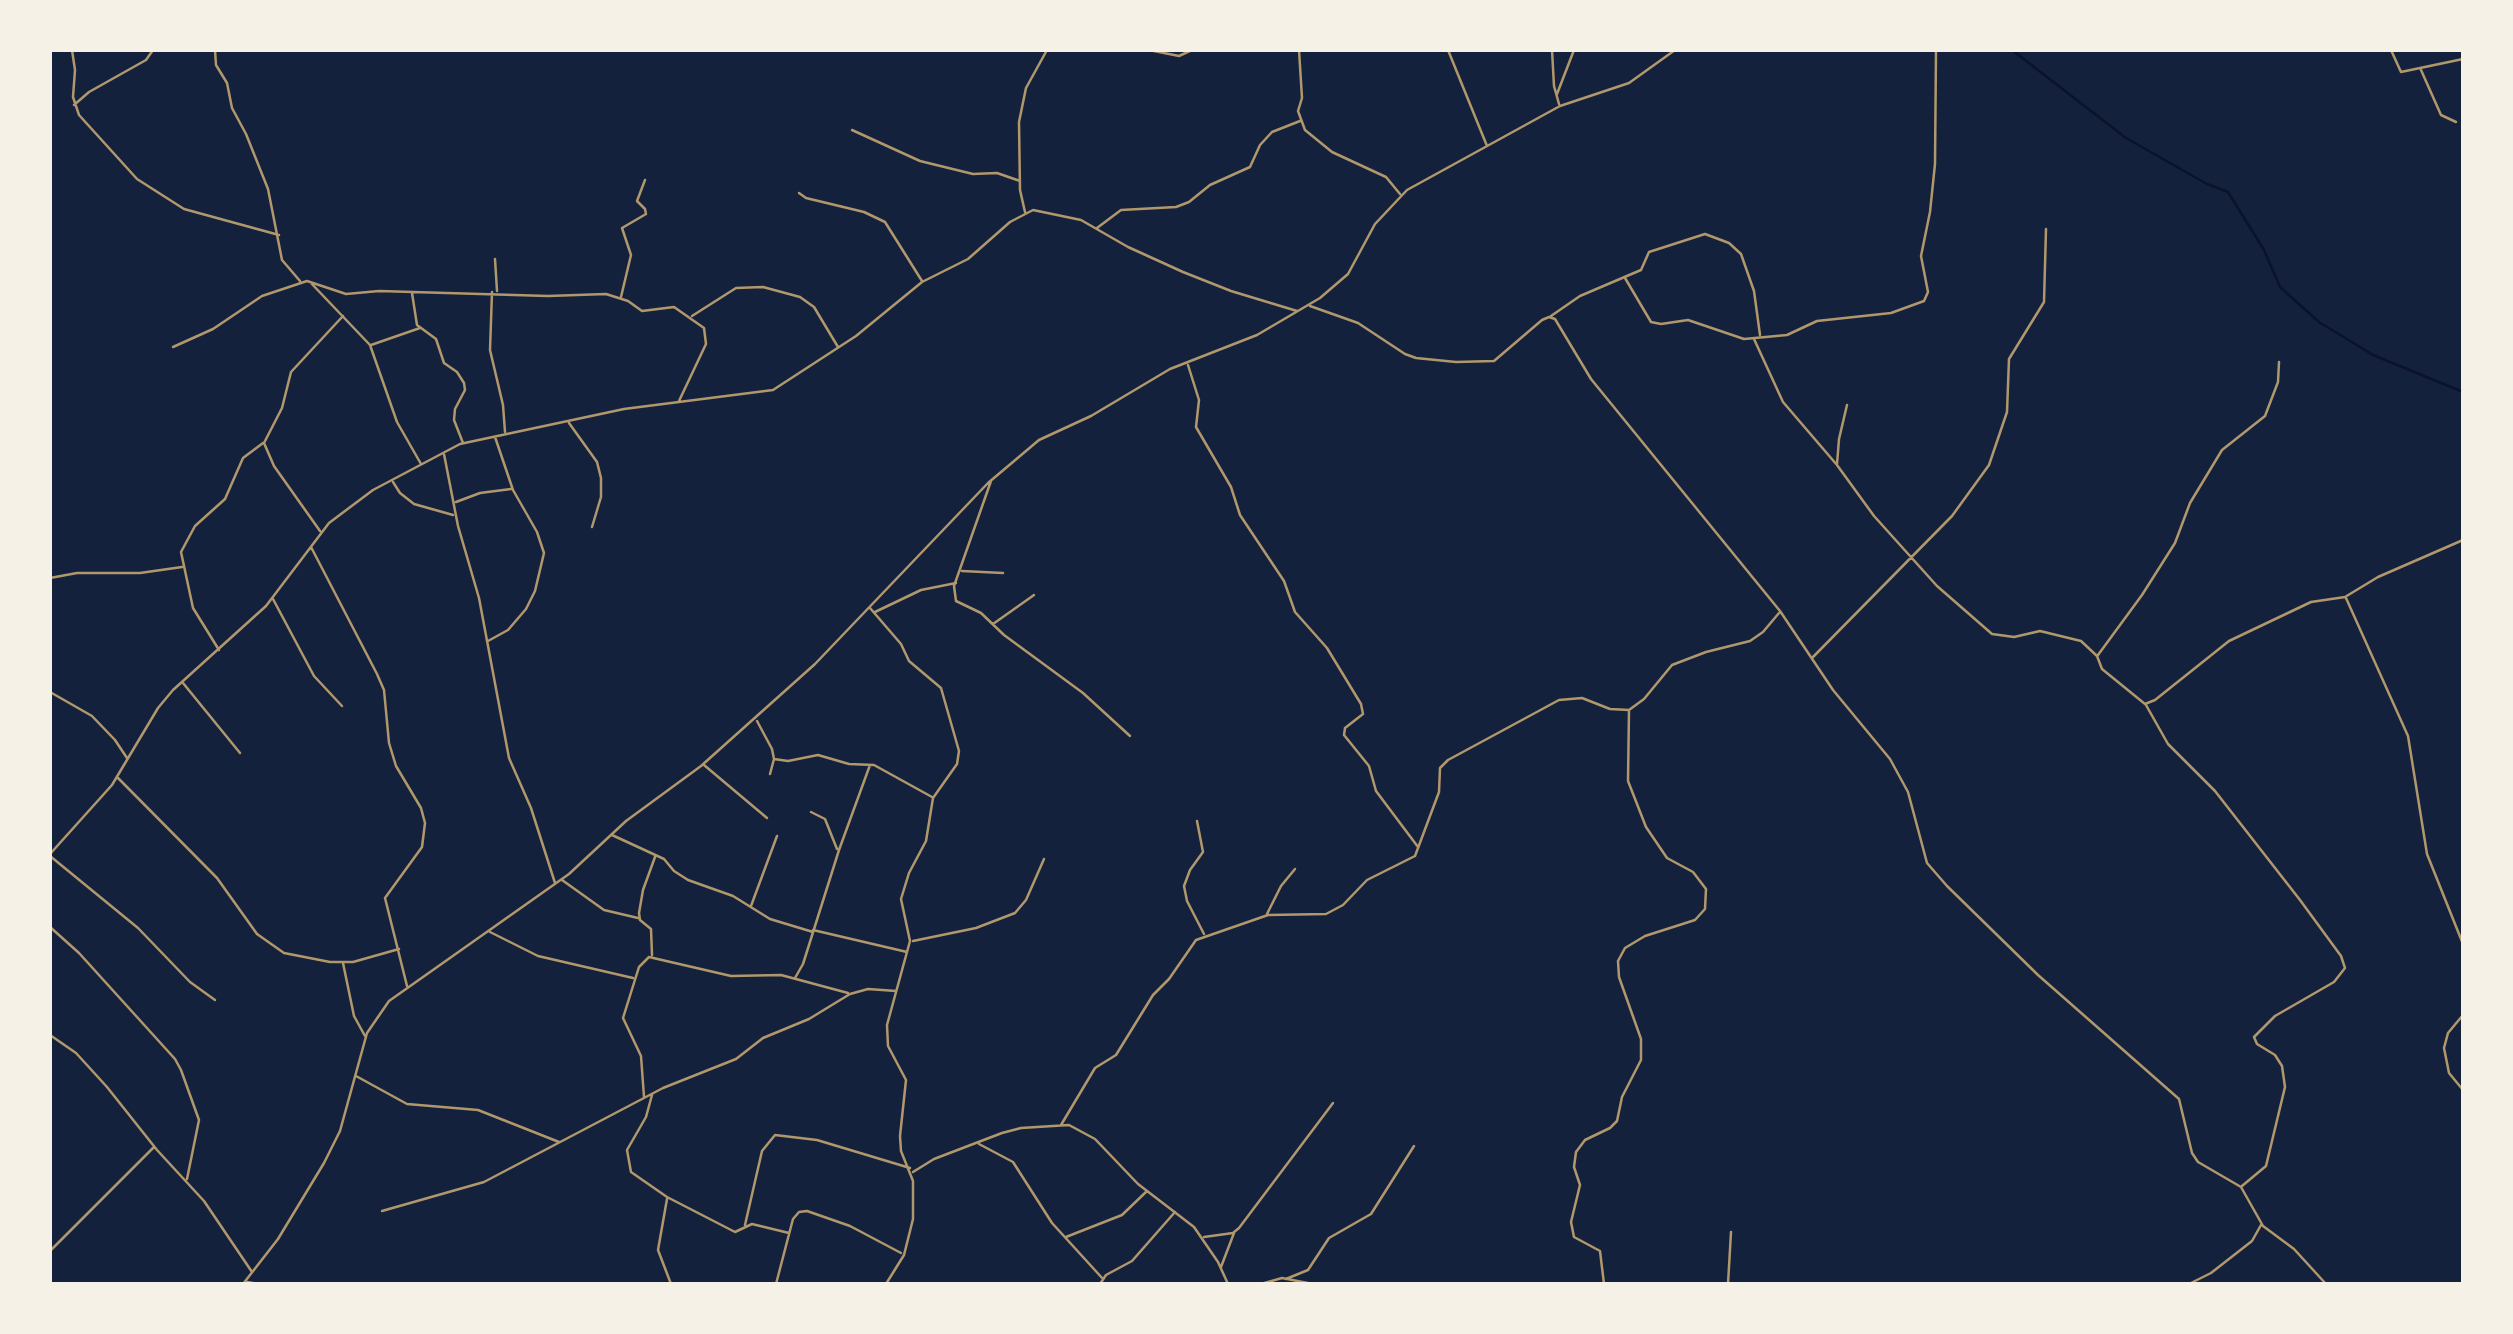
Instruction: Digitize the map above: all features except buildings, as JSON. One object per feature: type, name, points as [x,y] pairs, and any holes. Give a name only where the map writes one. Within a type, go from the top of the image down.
[{"type":"street","points":[[72,50],[74,105],[137,179],[184,209],[279,235]]},
{"type":"street","points":[[74,105],[89,92],[146,60],[152,50]]},
{"type":"street","points":[[214,50],[232,108],[268,189],[282,260],[302,282]]},
{"type":"street","points":[[1025,213],[1020,181],[1022,106],[1026,88],[1047,50]]},
{"type":"street","points":[[1149,50],[1179,56],[1192,50]]},
{"type":"street","points":[[1300,50],[1300,121],[1314,139],[1332,152],[1386,177],[1401,195]]},
{"type":"street","points":[[1448,50],[1487,146]]},
{"type":"street","points":[[1552,50],[1560,106]]},
{"type":"street","points":[[1556,95],[1574,50]]},
{"type":"street","points":[[244,1283],[278,1239],[324,1163],[340,1130],[366,1038],[378,1014],[407,986],[556,883],[756,718],[825,655],[992,480],[1039,440],[1091,416],[1144,383],[1257,335],[1309,305],[1348,274],[1376,224],[1401,195],[1429,176],[1560,106],[1629,82],[1675,50]]},
{"type":"street","points":[[1625,278],[1650,322],[1688,320],[1732,336],[1754,339],[1787,334],[1817,320],[1890,313],[1910,308],[1928,297],[1921,256],[1935,164],[1936,50]]},
{"type":"street","points":[[2392,50],[2401,72],[2463,58]]},
{"type":"street","points":[[1038,51],[1044,56]]},
{"type":"street","points":[[2420,68],[2441,115],[2456,122]]},
{"type":"street","points":[[1096,228],[1121,210],[1176,207],[1190,202],[1210,185],[1250,167],[1260,145],[1272,132],[1300,121]]},
{"type":"street","points":[[852,130],[920,160],[973,174],[997,173],[1020,181]]},
{"type":"street","points":[[620,298],[631,254],[622,228],[646,214],[637,202],[645,180]]},
{"type":"street","points":[[798,193],[885,222],[922,282]]},
{"type":"street","points":[[215,1000],[190,982],[138,928],[50,855],[117,777],[158,708],[242,631],[272,599],[321,532],[358,500],[463,443],[624,409],[773,390],[839,348],[922,282],[968,259],[1025,213],[1041,210],[1081,220],[1128,247],[1220,287],[1298,312]]},
{"type":"street","points":[[1812,658],[1959,508],[1994,453],[2007,412],[2009,360],[2044,302],[2046,229]]},
{"type":"street","points":[[1309,305],[1358,323],[1416,358],[1494,361],[1568,302],[1641,270],[1649,252],[1705,234],[1741,254],[1754,291],[1760,337]]},
{"type":"street","points":[[494,260],[490,350],[504,405],[505,434]]},
{"type":"street","points":[[173,346],[182,346],[212,330],[262,296],[302,282],[346,294],[606,294],[642,311],[670,307],[692,317],[704,328],[706,344],[679,402]]},
{"type":"street","points":[[310,282],[370,345],[397,422],[422,465]]},
{"type":"street","points":[[692,317],[736,288],[763,287],[808,302],[839,348]]},
{"type":"street","points":[[412,292],[414,316],[420,328],[436,339],[444,363],[464,382],[454,420],[463,443]]},
{"type":"street","points":[[219,650],[199,620],[181,552],[196,526],[225,499],[243,458],[264,442],[282,408],[291,372],[343,316]]},
{"type":"street","points":[[1550,317],[1558,323],[1595,384],[1780,611],[1834,690],[1890,759],[1908,792],[1927,863],[2038,975],[2180,1099],[2194,1157],[2240,1187],[2262,1224],[2294,1249],[2326,1284]]},
{"type":"street","points":[[370,345],[420,328]]},
{"type":"street","points":[[1754,339],[1783,402],[1936,586],[1992,634],[2014,637],[2032,632],[2056,633],[2073,637],[2097,656],[2102,668],[2145,704],[2168,744],[2216,791],[2341,956],[2346,968],[2342,975],[2327,988],[2275,1016],[2254,1038],[2282,1066],[2285,1087],[2266,1166],[2256,1178],[2240,1187]]},
{"type":"street","points":[[2097,656],[2142,596],[2175,542],[2190,503],[2222,450],[2264,416],[2278,382],[2278,362]]},
{"type":"street","points":[[1187,363],[1199,400],[1196,427],[1231,487],[1240,516],[1284,581],[1294,612],[1326,648],[1361,704],[1363,714],[1345,728],[1344,735],[1370,766],[1376,791],[1419,848]]},
{"type":"street","points":[[1837,466],[1848,405]]},
{"type":"street","points":[[568,422],[597,462],[601,478],[601,497],[592,528]]},
{"type":"street","points":[[488,642],[508,630],[526,609],[535,591],[544,553],[538,532],[512,489],[495,435]]},
{"type":"street","points":[[264,442],[274,466],[321,532]]},
{"type":"street","points":[[444,452],[488,642],[509,758],[556,883]]},
{"type":"street","points":[[992,480],[956,583],[956,600],[980,613],[1083,693],[1130,736]]},
{"type":"street","points":[[392,481],[414,504],[456,516]]},
{"type":"street","points":[[454,502],[480,493],[512,489]]},
{"type":"street","points":[[2145,704],[2229,641],[2310,602],[2345,597],[2378,577],[2463,540]]},
{"type":"street","points":[[311,546],[384,690],[389,742],[396,766],[421,808],[425,823],[422,847],[386,898],[386,911],[407,986]]},
{"type":"street","points":[[50,578],[183,567]]},
{"type":"street","points":[[961,572],[1003,573]]},
{"type":"street","points":[[873,613],[921,590],[956,583]]},
{"type":"street","points":[[992,625],[1034,595]]},
{"type":"street","points":[[2345,597],[2404,724],[2427,854],[2463,944]]},
{"type":"street","points":[[272,599],[314,676],[342,706]]},
{"type":"street","points":[[869,606],[901,644],[909,662],[940,688],[959,750],[957,764],[933,798],[926,840],[901,899],[910,942],[887,1026],[888,1046],[906,1080],[900,1136],[901,1150],[911,1171],[913,1219],[904,1255],[886,1284]]},
{"type":"street","points":[[1060,1125],[1095,1068],[1116,1055],[1153,995],[1169,979],[1190,946],[1204,935],[1267,915],[1316,917],[1332,912],[1367,880],[1407,861],[1419,848],[1439,792],[1440,768],[1448,760],[1559,700],[1582,698],[1610,709],[1628,710],[1644,699],[1672,666],[1750,641],[1780,611]]},
{"type":"street","points":[[182,682],[240,752]]},
{"type":"street","points":[[50,692],[92,716],[128,760]]},
{"type":"street","points":[[1604,1284],[1598,1249],[1574,1237],[1570,1228],[1580,1185],[1574,1166],[1576,1152],[1585,1140],[1610,1128],[1617,1120],[1622,1097],[1641,1060],[1641,1039],[1618,977],[1618,960],[1626,948],[1644,936],[1694,920],[1704,909],[1706,889],[1693,872],[1667,858],[1646,827],[1628,781],[1628,710]]},
{"type":"street","points":[[756,718],[774,759],[770,774]]},
{"type":"street","points":[[774,759],[818,754],[849,764],[870,764],[933,798]]},
{"type":"street","points":[[703,764],[767,818]]},
{"type":"street","points":[[795,978],[827,896],[838,852],[870,764]]},
{"type":"street","points":[[117,777],[216,878],[257,934],[284,954],[343,962],[399,949]]},
{"type":"street","points":[[811,812],[825,818],[838,852]]},
{"type":"street","points":[[1198,821],[1203,852],[1184,886],[1204,935]]},
{"type":"street","points":[[611,834],[669,863],[688,880],[733,896],[770,919],[908,953]]},
{"type":"street","points":[[751,907],[777,836]]},
{"type":"street","points":[[640,918],[643,890],[656,856]]},
{"type":"street","points":[[910,942],[976,928],[1015,914],[1026,900],[1044,859]]},
{"type":"street","points":[[1267,915],[1281,886],[1296,869]]},
{"type":"street","points":[[561,879],[604,910],[640,918],[651,929],[652,958]]},
{"type":"street","points":[[50,927],[113,991],[181,1070],[200,1120],[186,1180]]},
{"type":"street","points":[[488,931],[538,956],[634,979]]},
{"type":"street","points":[[644,1098],[642,1056],[623,1022],[634,979],[644,960],[652,958],[725,976],[795,978],[850,994]]},
{"type":"street","points":[[343,962],[354,1016],[366,1038]]},
{"type":"street","points":[[382,1211],[484,1182],[652,1094],[736,1059],[782,1028],[808,1019],[850,994],[868,989],[897,991]]},
{"type":"street","points":[[2463,1015],[2448,1034],[2444,1048],[2449,1073],[2463,1090]]},
{"type":"street","points":[[50,1035],[76,1053],[186,1180],[252,1273]]},
{"type":"street","points":[[355,1075],[407,1104],[478,1110],[562,1143]]},
{"type":"street","points":[[652,1094],[646,1117],[627,1150],[632,1172],[734,1232],[762,1226],[789,1233]]},
{"type":"street","points":[[1220,1267],[1235,1232],[1301,1150],[1333,1102]]},
{"type":"street","points":[[744,1227],[762,1151],[775,1135],[818,1140],[911,1171],[1020,1128],[1069,1125],[1095,1139],[1147,1191],[1176,1210],[1202,1237],[1228,1284]]},
{"type":"street","points":[[978,1144],[1013,1162],[1064,1238],[1102,1281],[1132,1261],[1176,1210]]},
{"type":"street","points":[[1261,1284],[1308,1270],[1329,1238],[1371,1214],[1414,1146]]},
{"type":"street","points":[[50,1251],[154,1147]]},
{"type":"street","points":[[1064,1238],[1122,1215],[1147,1191]]},
{"type":"street","points":[[668,1196],[658,1250],[671,1284]]},
{"type":"street","points":[[776,1284],[796,1215],[807,1211],[866,1233],[904,1255]]},
{"type":"street","points":[[2189,1284],[2211,1273],[2252,1241],[2262,1224]]},
{"type":"street","points":[[1202,1237],[1235,1232]]},
{"type":"street","points":[[1728,1284],[1731,1232]]},
{"type":"street","points":[[1286,1279],[1313,1284]]},
{"type":"street","points":[[244,1283],[258,1284]]},
{"type":"waterway","points":[[2012,50],[2126,138],[2228,192],[2264,250],[2280,287],[2319,322],[2373,355],[2463,392]]}]
